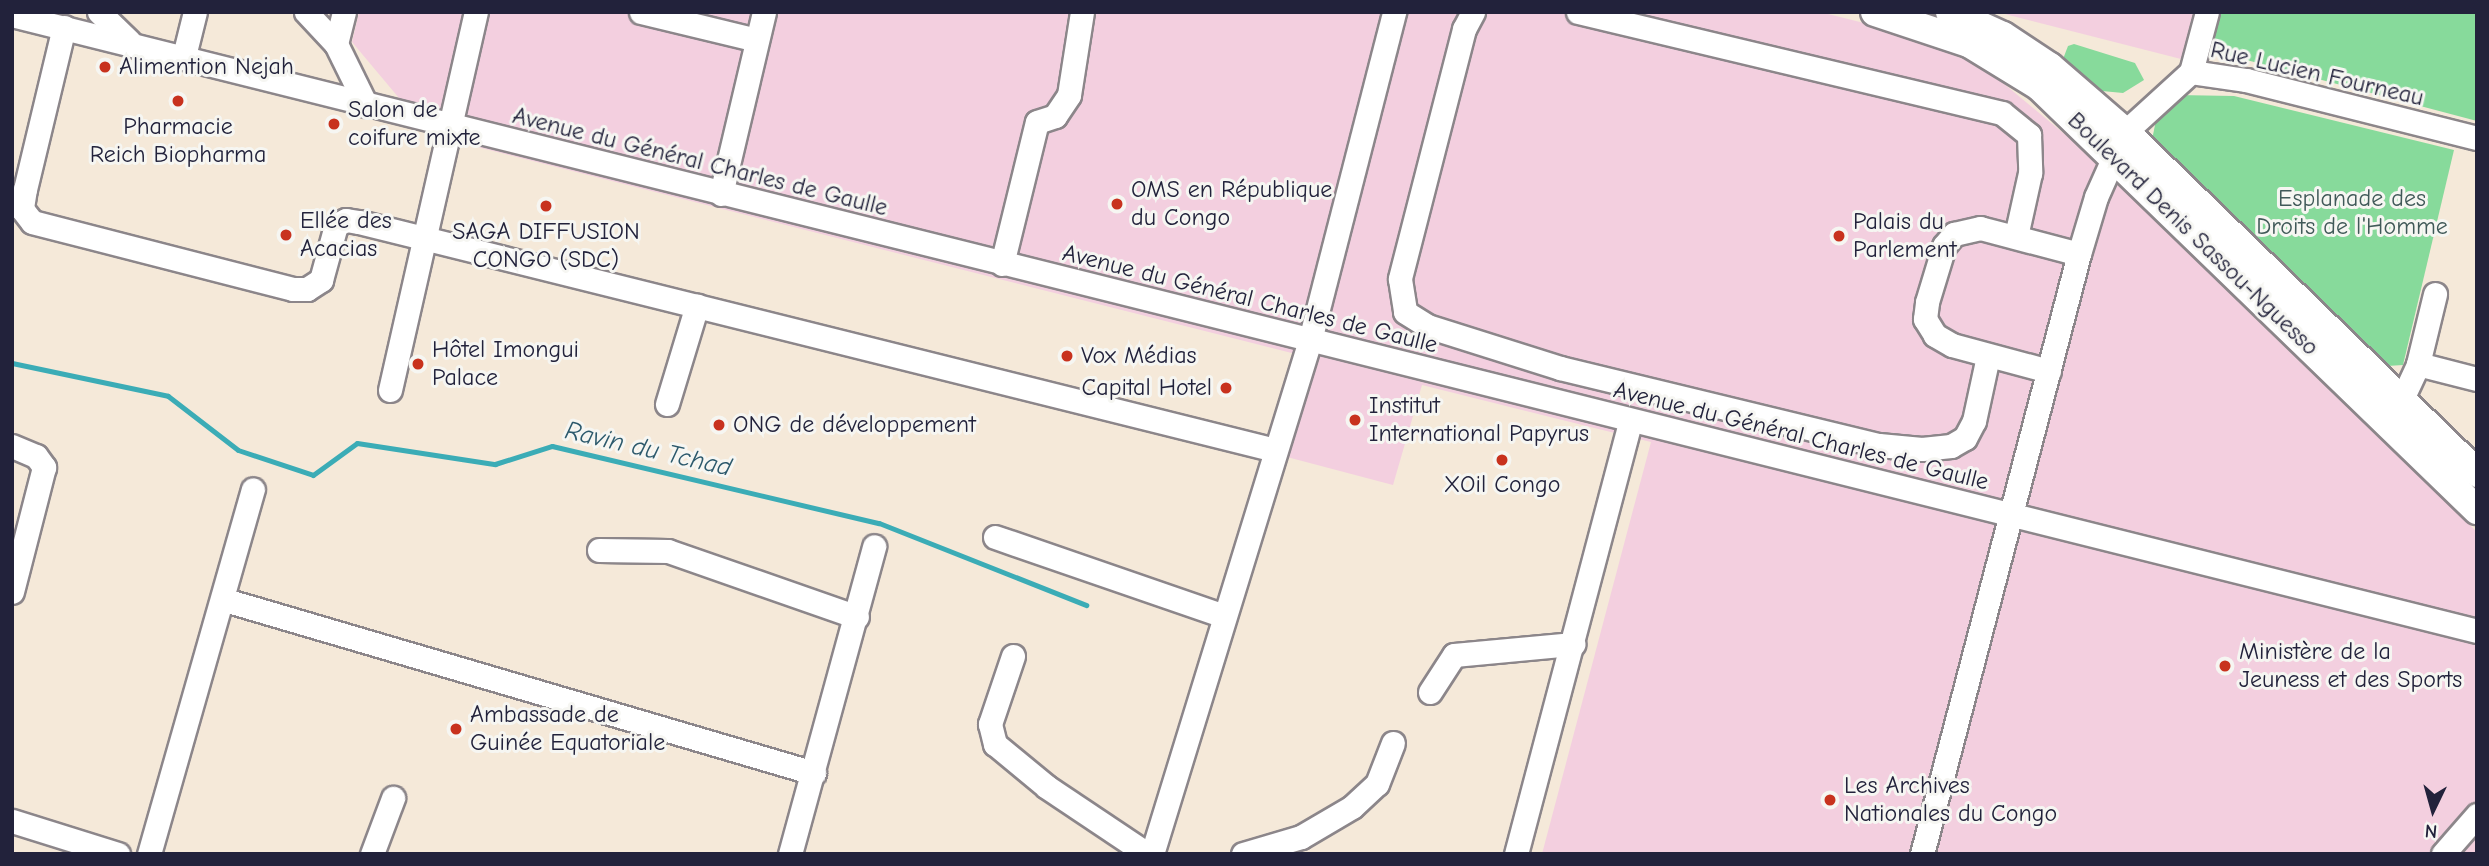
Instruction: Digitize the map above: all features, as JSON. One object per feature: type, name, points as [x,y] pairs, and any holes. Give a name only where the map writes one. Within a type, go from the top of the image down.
[{"type":"main road","name":"Boulevard Denis Sassou-Nguesso","points":[[1875,12],[1937,30],[2005,62],[2119,144],[2402,399],[2477,473]]},
{"type":"main road","name":"Boulevard Denis Sassou-Nguesso","points":[[1950,12],[2003,36],[2050,67],[2119,144],[2477,510]]},
{"type":"street","points":[[99,12],[129,41]]},
{"type":"street","points":[[184,56],[195,12]]},
{"type":"street","points":[[306,12],[336,44],[366,105]]},
{"type":"street","points":[[336,44],[344,12]]},
{"type":"street","points":[[390,390],[476,12]]},
{"type":"street","points":[[641,12],[757,40]]},
{"type":"street","points":[[721,194],[764,12]]},
{"type":"street","points":[[1002,264],[1037,122],[1055,116],[1069,94],[1082,12]]},
{"type":"street","points":[[1013,656],[990,724],[995,744],[1047,787],[1149,854],[1310,341],[1394,12]]},
{"type":"street","points":[[1473,12],[1464,29],[1400,279],[1405,312],[1427,326],[1560,368],[1879,445],[1922,449],[1951,446],[1965,438],[1974,421],[1988,356]]},
{"type":"street","points":[[1578,12],[2002,113],[2029,135],[2030,173],[2016,236]]},
{"type":"street","points":[[2192,72],[2207,12]]},
{"type":"street","name":"Avenue du Général Charles de Gaulle","points":[[12,15],[129,41],[448,127],[2477,631]]},
{"type":"street","points":[[64,26],[25,189],[22,209],[32,222],[293,289],[307,289],[321,280],[340,222],[423,237],[1275,450]]},
{"type":"street","name":"Rue Lucien Fourneau","points":[[2119,144],[2158,98],[2192,72],[2246,80],[2477,138]]},
{"type":"street","points":[[1922,854],[2080,254],[2119,144]]},
{"type":"street","points":[[2049,371],[1988,356],[1935,335],[1925,319],[1927,302],[1944,246],[1954,234],[1980,228],[2080,254]]},
{"type":"street","points":[[2402,399],[2418,364],[2435,294]]},
{"type":"street","points":[[667,404],[696,305]]},
{"type":"street","points":[[2418,364],[2477,379]]},
{"type":"street","points":[[1516,854],[1630,421]]},
{"type":"street","points":[[12,446],[36,456],[44,467],[12,592]]},
{"type":"street","points":[[149,854],[225,600],[253,490]]},
{"type":"street","points":[[995,537],[1224,616]]},
{"type":"street","points":[[797,851],[814,773],[874,546]]},
{"type":"street","points":[[598,550],[668,551],[857,617]]},
{"type":"street","points":[[225,600],[814,773]]},
{"type":"street","points":[[1430,692],[1454,655],[1573,644]]},
{"type":"street","points":[[1243,854],[1301,837],[1352,807],[1377,785],[1394,743]]},
{"type":"street","points":[[372,854],[393,798]]},
{"type":"street","points":[[2444,854],[2477,814]]},
{"type":"street","points":[[12,821],[118,854]]},
{"type":"shaded area","points":[[359,12],[1820,12],[1896,31],[1985,68],[2068,137],[2477,532],[2477,854],[1542,854],[1651,442],[1422,385],[1393,485],[1287,457],[1319,360],[430,135],[352,42]]},
{"type":"shaded area","points":[[1997,12],[2194,12],[2181,59]]},
{"type":"green space","points":[[2214,12],[2477,12],[2477,121],[2205,49]]},
{"type":"green space","points":[[2074,44],[2135,63],[2144,80],[2123,93],[2102,91],[2063,59],[2068,46]]},
{"type":"green space","name":"Esplanade des Droits de l'Homme","points":[[2177,95],[2234,96],[2454,150],[2403,365],[2387,366],[2152,140],[2156,120]]},
{"type":"waterway","name":"Ravin du Tchad","points":[[12,363],[168,396],[238,450],[313,475],[357,443],[495,464],[552,446],[879,523],[1086,605]]},
{"type":"place","name":"Alimention Nejah","points":[[105,67]]},
{"type":"place","name":"Pharmacie Reich Biopharma","points":[[178,101]]},
{"type":"place","name":"Salon de coifure mixte","points":[[334,124]]},
{"type":"place","name":"OMS en République du Congo","points":[[1117,204]]},
{"type":"place","name":"SAGA DIFFUSION CONGO (SDC)","points":[[546,206]]},
{"type":"place","name":"Ellée des Acacias","points":[[286,235]]},
{"type":"place","name":"Palais du Parlement","points":[[1839,236]]},
{"type":"place","name":"Vox Médias","points":[[1067,356]]},
{"type":"place","name":"Hôtel Imongui Palace","points":[[418,364]]},
{"type":"place","name":"Capital Hotel","points":[[1226,388]]},
{"type":"place","name":"Institut International Papyrus","points":[[1355,420]]},
{"type":"place","name":"ONG de développement","points":[[719,425]]},
{"type":"place","name":"XOil Congo","points":[[1502,460]]},
{"type":"place","name":"Ministère de la Jeuness et des Sports","points":[[2225,666]]},
{"type":"place","name":"Ambassade de Guinée Equatoriale","points":[[456,729]]},
{"type":"place","name":"Les Archives Nationales du Congo","points":[[1830,800]]}]
